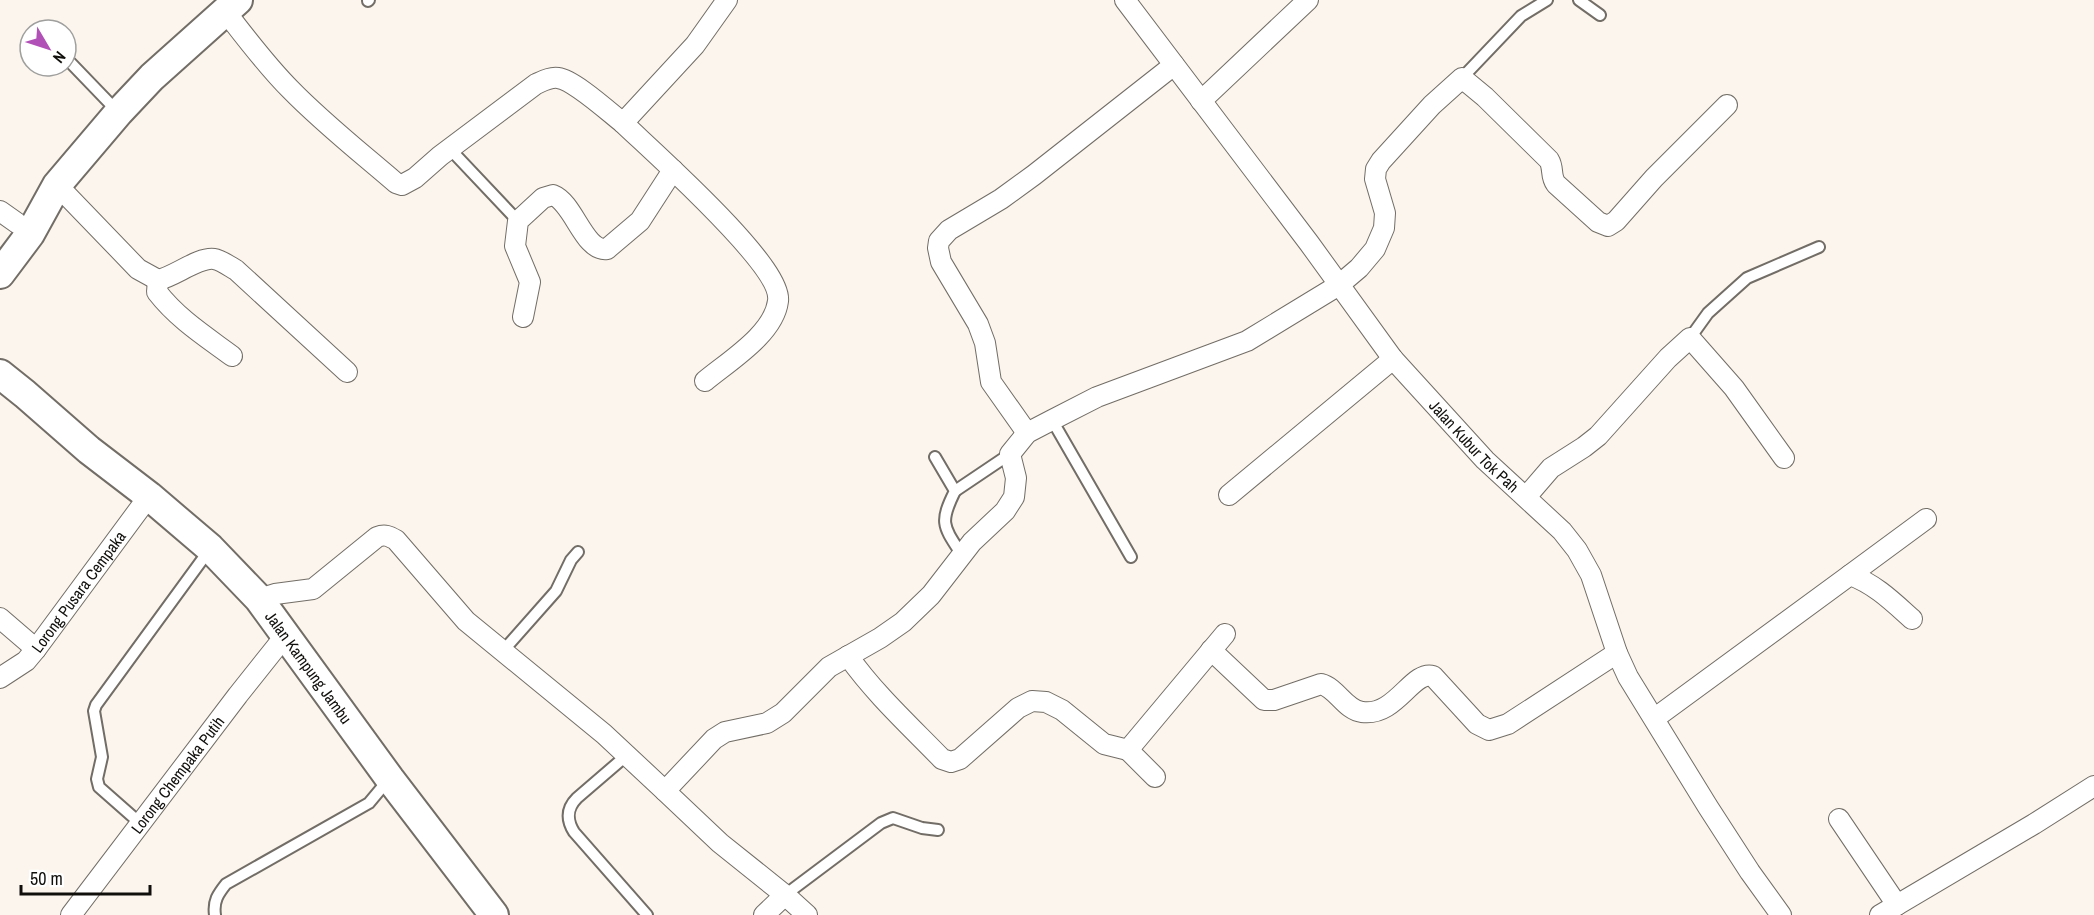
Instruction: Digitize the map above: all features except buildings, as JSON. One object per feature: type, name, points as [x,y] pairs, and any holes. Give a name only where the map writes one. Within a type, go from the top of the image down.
[{"type":"street","points":[[623,123],[695,45],[727,0]]},
{"type":"street","name":"Jalan Kubur Tok Pah","points":[[1125,0],[1393,359],[1485,460],[1562,531],[1577,550],[1591,575],[1617,653],[1628,677],[1708,807],[1781,915]]},
{"type":"street","points":[[1201,101],[1308,0]]},
{"type":"street","points":[[0,274],[30,234],[57,185],[118,112],[152,77],[232,6],[258,53],[288,87],[319,117],[396,183],[402,185],[408,183],[536,84],[548,78],[560,78],[571,82],[623,123],[748,246],[774,285],[779,299],[771,321],[762,333],[705,381]]},
{"type":"street","points":[[1027,433],[991,382],[986,343],[978,324],[941,262],[939,241],[949,230],[1001,200],[1174,65]]},
{"type":"street","points":[[664,790],[714,739],[725,732],[767,723],[783,712],[829,667],[903,622],[931,596],[972,542],[1005,512],[1014,497],[1016,478],[1010,454],[1027,433],[1097,398],[1247,341],[1340,285],[1375,249],[1384,228],[1385,213],[1378,194],[1376,169],[1432,105],[1462,78],[1485,97],[1549,160],[1552,166],[1552,177],[1556,184],[1598,222],[1608,226],[1616,221],[1654,178],[1727,105]]},
{"type":"street","points":[[522,317],[530,282],[514,244],[518,221],[543,198],[553,195],[562,200],[593,244],[602,250],[607,249],[640,221],[673,170]]},
{"type":"street","points":[[6,226],[57,185]]},
{"type":"street","points":[[57,185],[138,269],[158,280],[168,278],[200,262],[212,259],[225,263],[276,305],[347,372]]},
{"type":"street","points":[[158,280],[157,292],[174,312],[232,356]]},
{"type":"street","points":[[1526,497],[1551,468],[1598,436],[1668,358],[1690,338],[1734,388],[1784,458]]},
{"type":"street","points":[[1229,495],[1393,359]]},
{"type":"street","name":"Jalan Kampung Jambu","points":[[0,374],[210,548],[259,599],[494,915]]},
{"type":"street","name":"Jalan Kampung Jambu","points":[[0,396],[89,450]]},
{"type":"street","name":"Lorong Pusara Cempaka","points":[[0,678],[26,661],[36,649],[149,496]]},
{"type":"street","points":[[1655,718],[1926,519]]},
{"type":"street","points":[[259,599],[275,594],[313,589],[377,537],[383,535],[396,540],[466,621],[604,734],[720,843],[807,915]]},
{"type":"street","points":[[1850,574],[1878,589],[1912,620]]},
{"type":"street","points":[[0,618],[36,649]]},
{"type":"street","points":[[1128,750],[1225,634]]},
{"type":"street","name":"Lorong Chempaka Putih","points":[[71,915],[285,636]]},
{"type":"street","points":[[1211,650],[1264,700],[1274,700],[1320,684],[1329,687],[1353,709],[1361,712],[1385,709],[1419,678],[1433,676],[1477,724],[1489,730],[1508,724],[1617,653]]},
{"type":"street","points":[[848,656],[866,681],[946,761],[956,762],[1018,708],[1032,701],[1046,702],[1062,710],[1104,744],[1128,750],[1155,777]]},
{"type":"street","points":[[1839,819],[1888,910],[2094,786]]},
{"type":"street","points":[[764,915],[785,895]]},
{"type":"lane","points":[[1462,78],[1521,16],[1547,0]]},
{"type":"lane","points":[[1579,0],[1600,15]]},
{"type":"lane","points":[[78,70],[118,112]]},
{"type":"lane","points":[[450,149],[518,221]]},
{"type":"lane","points":[[1690,338],[1708,313],[1747,278],[1819,247]]},
{"type":"lane","points":[[1052,420],[1131,557]]},
{"type":"lane","points":[[962,555],[948,533],[944,522],[945,512],[955,491],[1010,454]]},
{"type":"lane","points":[[935,457],[955,491]]},
{"type":"lane","points":[[141,824],[99,787],[97,779],[102,757],[94,708],[210,548]]},
{"type":"lane","points":[[502,652],[556,591],[571,560],[579,552]]},
{"type":"lane","points":[[627,756],[572,803],[568,818],[574,832],[647,915]]},
{"type":"lane","points":[[215,915],[217,895],[226,884],[369,803],[390,778]]},
{"type":"lane","points":[[785,895],[881,823],[893,818],[921,828],[938,830]]}]
